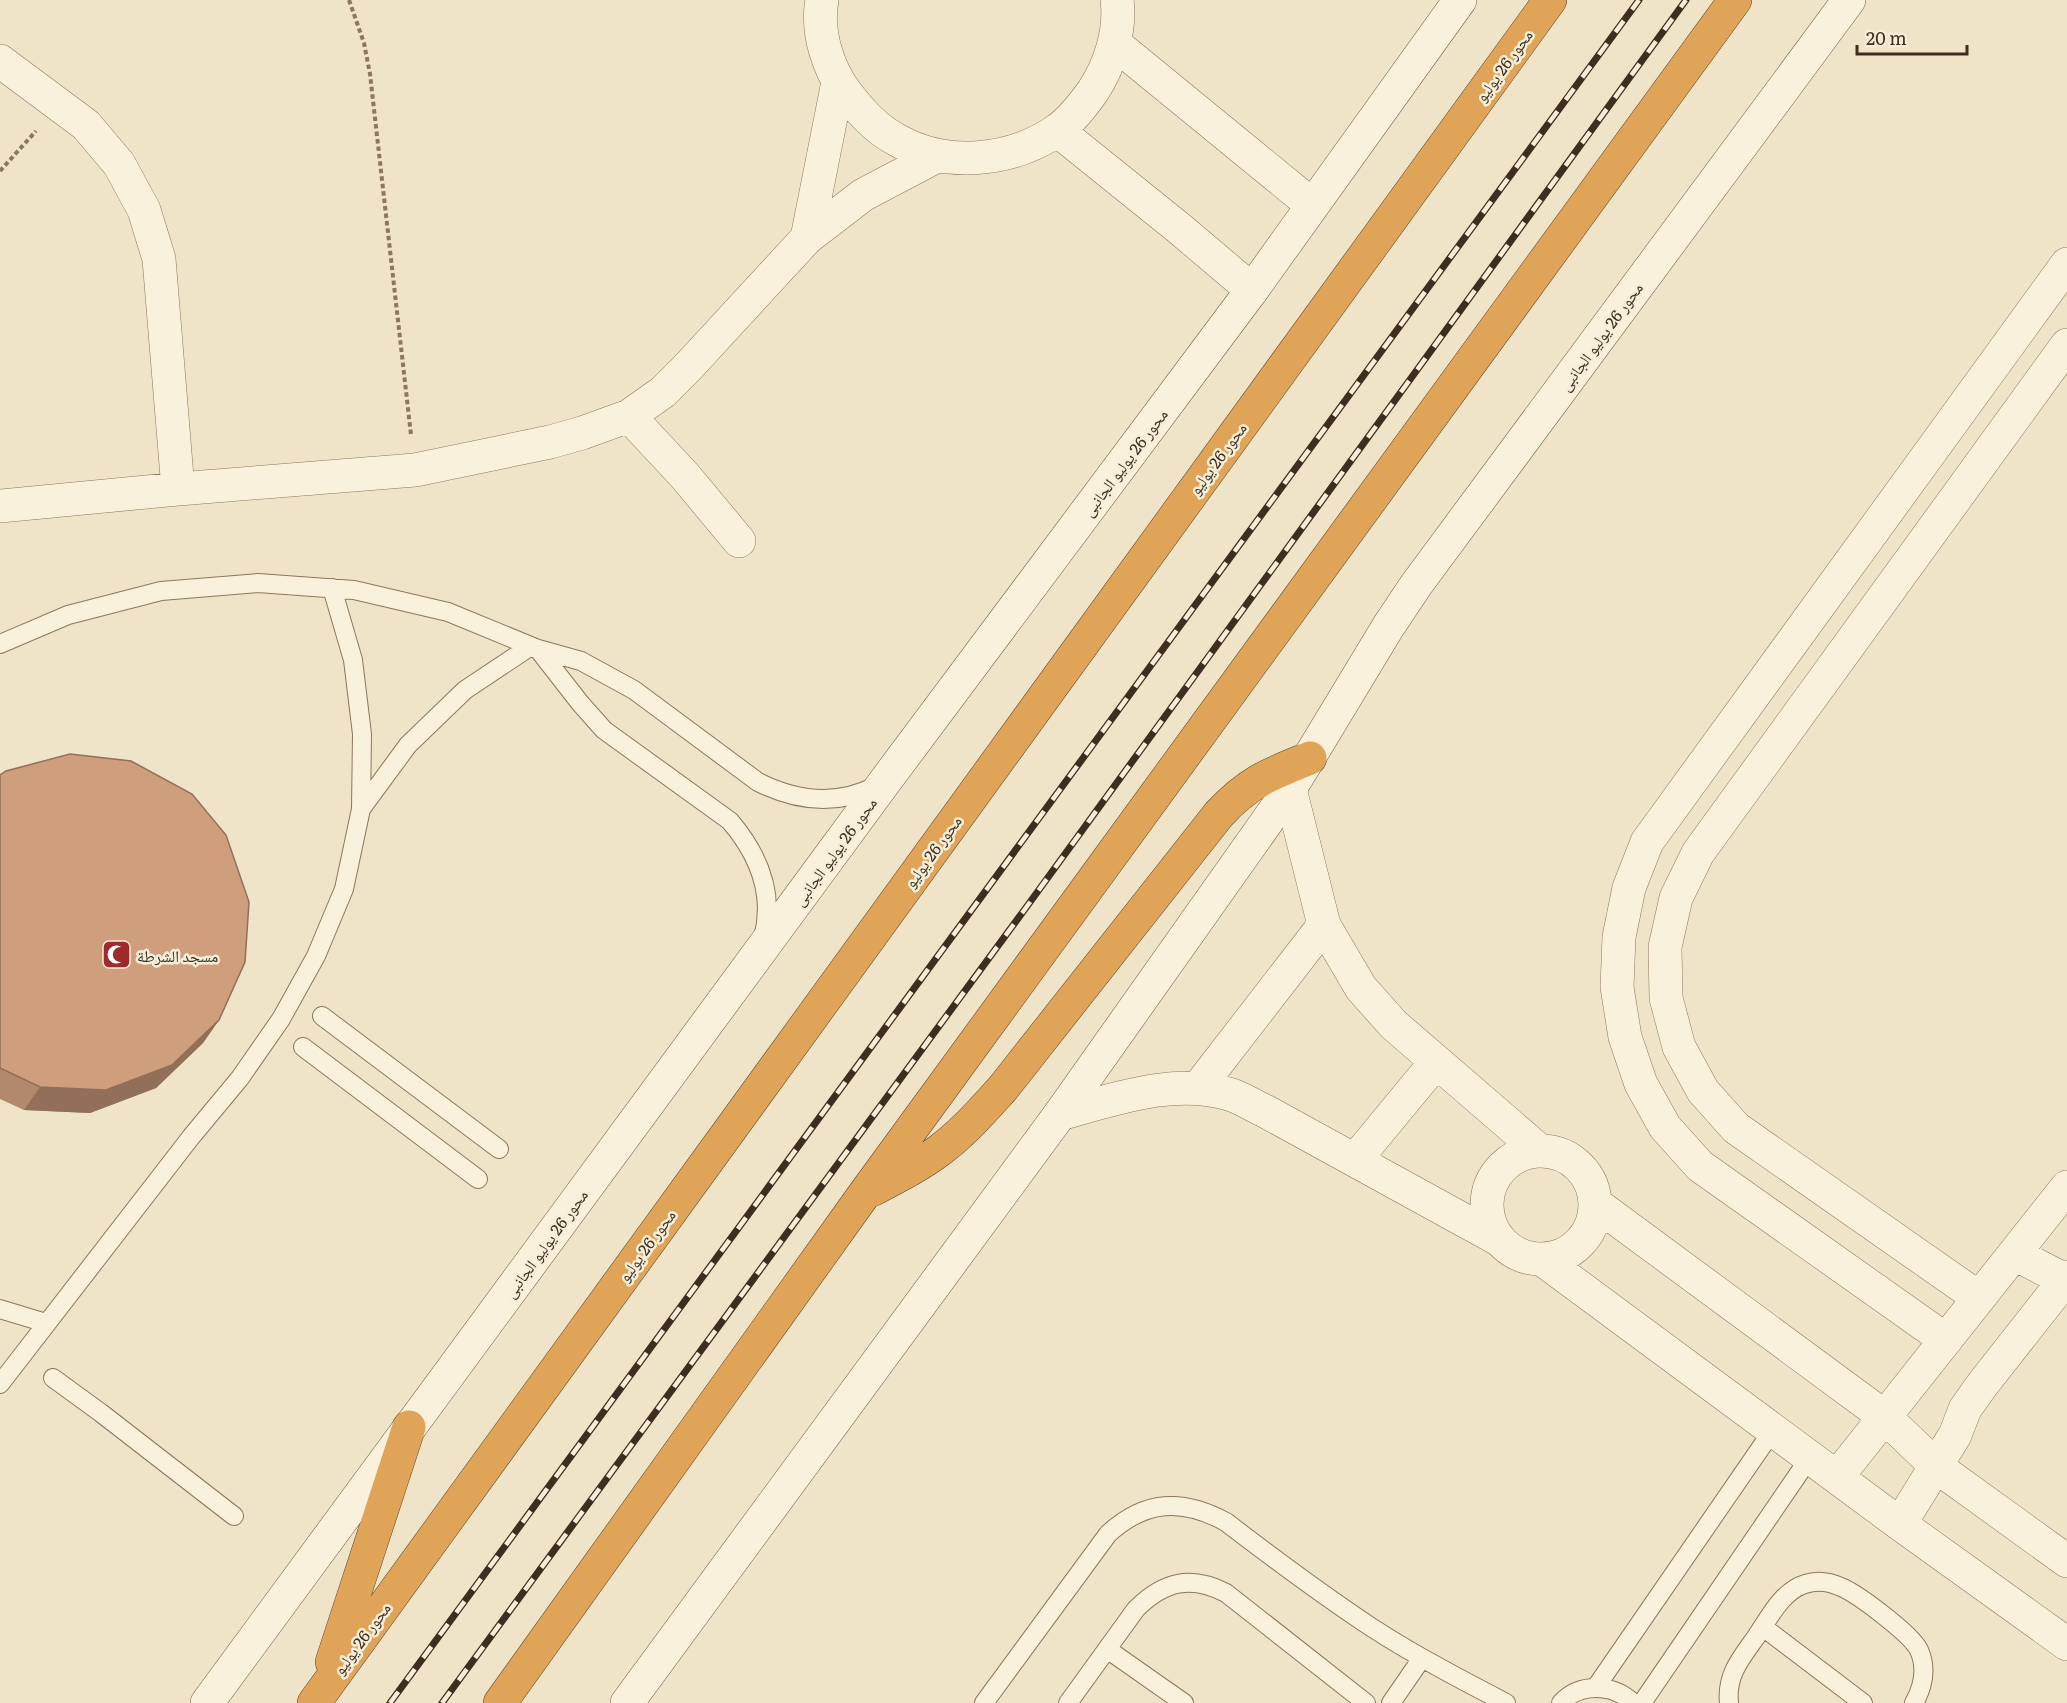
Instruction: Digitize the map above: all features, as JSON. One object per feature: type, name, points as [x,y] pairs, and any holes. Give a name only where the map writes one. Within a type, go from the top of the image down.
[{"type":"highway","name":"محور 26 يوليو","points":[[318,1697],[1550,0]]},
{"type":"highway","points":[[500,1703],[865,1193],[1735,0]]},
{"type":"highway","points":[[865,1193],[904,1173],[940,1150],[974,1120],[1003,1088],[1234,798],[1252,784],[1272,773],[1310,758]]},
{"type":"highway","points":[[318,1697],[409,1427]]},
{"type":"street","points":[[819,3],[824,47],[838,82],[863,115],[897,141],[937,156],[978,159],[1020,150],[1057,130],[1083,106],[1102,76],[1114,43],[1117,0]]},
{"type":"street","name":"محور 26 يوليو الجانبى","points":[[207,1703],[886,780],[1252,290],[1460,0]]},
{"type":"street","name":"محور 26 يوليو الجانبى","points":[[627,1703],[1060,1114],[1290,789],[1382,636],[1416,585],[1849,0]]},
{"type":"street","points":[[1114,43],[1312,205]]},
{"type":"street","points":[[0,61],[86,125],[119,164],[144,210],[159,259],[178,489]]},
{"type":"street","points":[[807,238],[838,82]]},
{"type":"street","points":[[1057,130],[1252,290]]},
{"type":"street","points":[[0,506],[415,470],[550,442],[629,416],[663,392],[680,375],[807,238],[863,195],[937,156]]},
{"type":"street","points":[[1946,1340],[1700,1166],[1665,1127],[1641,1084],[1625,1037],[1617,987],[1619,937],[1629,888],[1647,842],[2067,264]]},
{"type":"street","points":[[1979,1298],[1736,1128],[1709,1098],[1679,1047],[1665,998],[1665,947],[1676,898],[1698,853],[2067,345]]},
{"type":"street","points":[[629,416],[739,540]]},
{"type":"street","points":[[1290,789],[1324,925],[1361,988],[1394,1025],[1540,1151]]},
{"type":"street","points":[[1198,1088],[1324,925]]},
{"type":"street","points":[[1355,1160],[1436,1062]]},
{"type":"street","points":[[1060,1114],[1162,1088],[1198,1088],[1233,1095],[1498,1239],[1511,1250],[1526,1258],[1543,1260],[1560,1257],[1575,1249],[1587,1236],[1594,1220],[1596,1204],[1593,1187],[1585,1172],[1573,1160],[1557,1153],[1540,1151],[1523,1154],[1508,1162],[1496,1175],[1489,1190],[1486,1207],[1490,1224],[1498,1239]]},
{"type":"street","points":[[1837,1477],[2066,1190]]},
{"type":"street","points":[[1596,1204],[1885,1417],[1936,1467],[2067,1561]]},
{"type":"street","points":[[1900,1524],[1936,1467],[1965,1409],[1982,1384],[2066,1279],[2015,1254]]},
{"type":"street","points":[[1543,1260],[1900,1524],[2067,1644]]},
{"type":"lane","points":[[0,644],[68,615],[161,591],[258,583],[354,590],[448,612],[534,647],[581,661],[634,690],[758,782],[778,792],[800,798],[822,800],[866,791],[886,780]]},
{"type":"lane","points":[[0,1384],[191,1137],[240,1078],[281,1019],[316,956],[344,889],[361,809],[363,734],[353,660],[332,588]]},
{"type":"lane","points":[[361,809],[408,745],[465,690],[534,647]]},
{"type":"lane","points":[[534,647],[604,730],[730,821],[745,839],[757,859],[764,881],[767,904],[766,928],[760,951]]},
{"type":"lane","points":[[322,1016],[499,1149]]},
{"type":"lane","points":[[303,1047],[478,1179]]},
{"type":"lane","points":[[0,1309],[46,1323]]},
{"type":"lane","points":[[53,1378],[234,1516]]},
{"type":"lane","points":[[1596,1687],[1773,1430]]},
{"type":"lane","points":[[1642,1703],[1810,1457]]},
{"type":"lane","points":[[984,1703],[1108,1534],[1122,1521],[1138,1512],[1174,1505],[1192,1507],[1226,1522],[1323,1594],[1422,1658],[1506,1703]]},
{"type":"lane","points":[[1729,1703],[1728,1689],[1731,1675],[1782,1600],[1804,1584],[1817,1581],[1844,1587],[1903,1630],[1913,1640],[1919,1651],[1923,1671],[1920,1690],[1914,1703]]},
{"type":"lane","points":[[1068,1703],[1136,1609],[1162,1589],[1195,1582],[1226,1593],[1366,1703]]},
{"type":"lane","points":[[1763,1627],[1863,1703]]},
{"type":"lane","points":[[1107,1649],[1184,1703]]},
{"type":"lane","points":[[1391,1703],[1422,1658]]},
{"type":"lane","points":[[1561,1703],[1579,1690],[1596,1687],[1612,1689],[1626,1696],[1633,1703]]},
{"type":"path","points":[[349,0],[364,43],[370,74],[415,470]]},
{"type":"path","points":[[0,171],[60,105]]},
{"type":"building","name":"مسجد الشرطة","points":[[70,754],[131,761],[192,794],[226,835],[249,902],[245,962],[219,1020],[172,1065],[106,1090],[40,1087],[0,1068],[0,775],[6,771]]},
{"type":"railway","points":[[390,1703],[1639,0]]},
{"type":"railway","points":[[442,1703],[1025,909],[1686,0]]},
{"type":"place","name":"مسجد الشرطة","points":[[116,955]]}]
